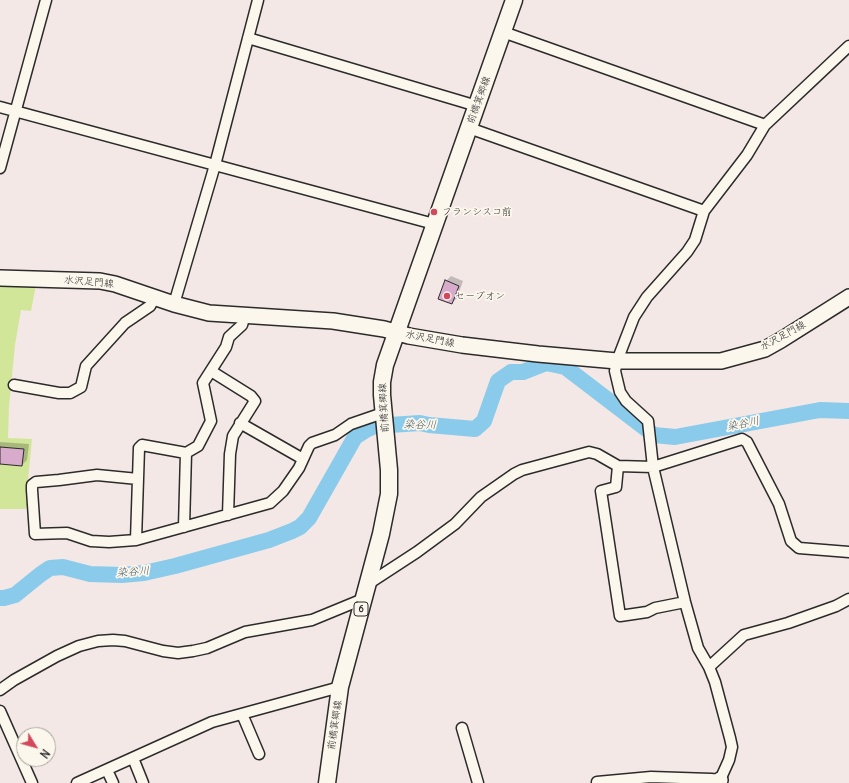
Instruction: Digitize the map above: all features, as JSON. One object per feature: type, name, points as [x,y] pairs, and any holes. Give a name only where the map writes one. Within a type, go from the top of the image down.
[{"type":"main road","name":"前橋箕郷線","points":[[327,783],[340,687],[386,514],[389,470],[383,415],[382,382],[385,365],[434,224],[504,32],[514,0]]},
{"type":"main road","name":"水沢足門線","points":[[0,278],[100,281],[115,284],[174,304],[209,313],[333,321],[384,329],[409,336],[462,345],[617,361],[721,361],[765,349],[849,297]]},
{"type":"street","points":[[0,168],[46,0]]},
{"type":"street","points":[[174,304],[215,165],[258,0]]},
{"type":"street","points":[[504,32],[765,125]]},
{"type":"street","points":[[248,38],[477,106]]},
{"type":"street","points":[[597,782],[650,777],[712,779],[720,782],[727,766],[732,747],[715,682],[709,667],[698,648],[685,602],[653,466],[648,421],[626,401],[620,392],[615,372],[617,361],[634,317],[646,297],[687,252],[695,240],[704,211],[747,155],[765,125],[849,46]]},
{"type":"street","points":[[0,107],[434,224]]},
{"type":"street","points":[[469,128],[704,211]]},
{"type":"street","points":[[14,384],[59,393],[70,393],[81,387],[86,366],[125,323],[150,306],[155,297]]},
{"type":"street","points":[[136,540],[139,448],[142,445],[186,453],[198,446],[211,421],[203,383],[226,347],[229,337],[242,325],[245,315]]},
{"type":"street","points":[[211,371],[251,396],[255,401],[233,436],[230,454],[228,515]]},
{"type":"street","points":[[138,479],[97,475],[36,482],[32,485],[35,534],[67,533],[91,540],[109,542],[136,540],[270,503],[283,491],[299,468],[309,446],[312,443],[335,435],[350,424],[383,415]]},
{"type":"street","points":[[240,423],[303,459]]},
{"type":"street","points":[[0,690],[14,680],[57,656],[79,646],[98,641],[125,641],[163,651],[178,653],[207,648],[245,632],[312,620],[366,592],[455,524],[482,497],[514,474],[522,470],[589,452],[597,454],[618,466],[653,466],[742,439],[747,442],[779,504],[791,541],[799,548],[849,552]]},
{"type":"street","points":[[184,527],[186,453]]},
{"type":"street","points":[[618,466],[616,487],[601,491],[620,616],[647,612],[656,608],[685,602]]},
{"type":"street","points":[[709,667],[744,635],[788,623],[836,606],[849,599]]},
{"type":"street","points":[[80,782],[212,722],[340,687]]},
{"type":"street","points":[[0,711],[32,783]]},
{"type":"street","points":[[242,714],[259,754]]},
{"type":"street","points":[[462,728],[478,783]]},
{"type":"street","points":[[133,758],[143,783]]},
{"type":"street","points":[[107,770],[113,783]]},
{"type":"green space","points":[[0,284],[36,285],[31,311],[21,310],[15,345],[9,407],[8,438],[32,439],[28,480],[30,480],[30,504],[25,509],[0,509]]},
{"type":"building","points":[[445,280],[459,286],[452,304],[438,299]]},
{"type":"building","points":[[0,447],[24,449],[22,466],[0,464]]},
{"type":"waterway","name":"染谷川","points":[[0,598],[15,595],[50,568],[63,567],[90,574],[122,575],[144,573],[269,540],[292,531],[300,527],[309,518],[355,437],[375,426],[420,423],[475,429],[484,421],[498,381],[511,372],[523,372],[546,363],[565,367],[654,435],[675,437],[820,410],[849,411]]},
{"type":"place","name":"フランシスコ前","points":[[434,212]]},
{"type":"place","name":"セーブオン","points":[[447,296]]}]
